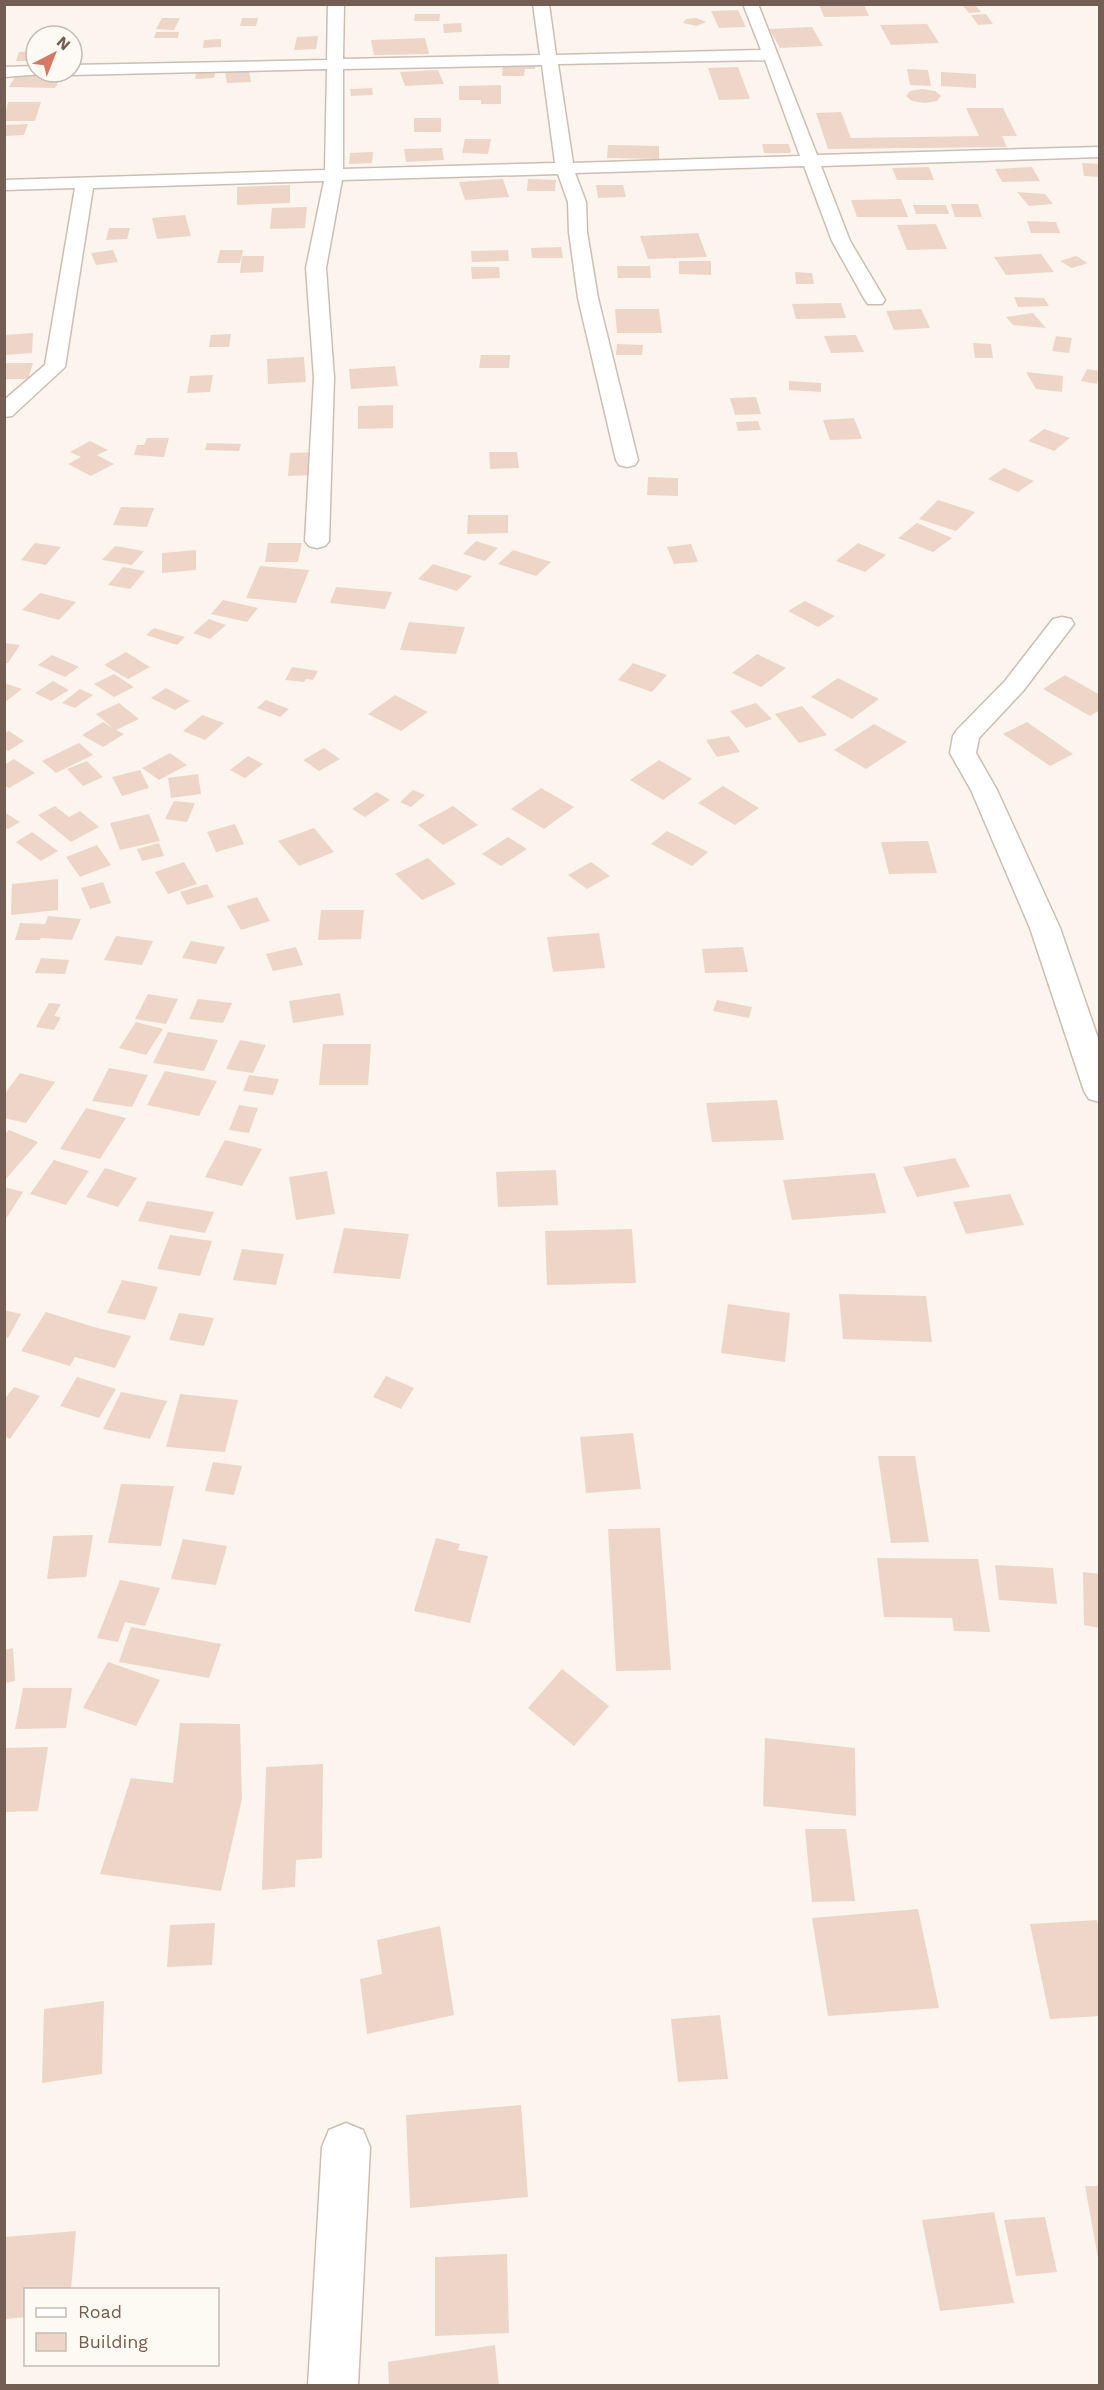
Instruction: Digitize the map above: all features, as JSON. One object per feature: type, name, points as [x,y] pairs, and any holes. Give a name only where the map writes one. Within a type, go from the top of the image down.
[{"type":"street","points":[[316,541],[324,378],[316,268],[334,176],[336,4]]},
{"type":"street","points":[[541,4],[565,169],[577,202],[578,232],[588,298],[627,460]]},
{"type":"street","points":[[750,4],[841,241],[875,300]]},
{"type":"street","points":[[84,70],[771,55]]},
{"type":"street","points":[[4,72],[24,71]]},
{"type":"street","points":[[4,185],[1100,152]]},
{"type":"street","points":[[4,411],[55,367],[85,184]]},
{"type":"street","points":[[1062,624],[1014,686],[966,736],[963,753],[984,790],[1045,928],[1100,1091]]},
{"type":"street","points":[[333,2385],[346,2146]]},
{"type":"building","points":[[819,4],[864,4],[869,16],[824,17]]},
{"type":"building","points":[[962,5],[975,5],[981,12],[969,13]]},
{"type":"building","points":[[738,10],[746,27],[719,28],[711,11]]},
{"type":"building","points":[[415,14],[440,14],[439,21],[414,21]]},
{"type":"building","points":[[986,14],[993,24],[978,25],[971,15]]},
{"type":"building","points":[[162,18],[180,18],[174,30],[156,29]]},
{"type":"building","points":[[242,18],[258,18],[256,26],[240,26]]},
{"type":"building","points":[[696,18],[706,22],[697,26],[683,23],[686,19]]},
{"type":"building","points":[[461,23],[462,32],[444,33],[443,24]]},
{"type":"building","points":[[927,24],[939,43],[891,45],[880,25]]},
{"type":"building","points":[[812,27],[823,46],[780,48],[769,29]]},
{"type":"building","points":[[156,32],[179,32],[178,38],[154,38]]},
{"type":"building","points":[[318,36],[316,49],[294,50],[297,37]]},
{"type":"building","points":[[425,38],[429,54],[374,55],[371,40]]},
{"type":"building","points":[[221,39],[221,47],[203,48],[204,40]]},
{"type":"building","points":[[19,52],[24,52],[24,61],[16,61]]},
{"type":"building","points":[[503,62],[535,62],[535,69],[525,69],[524,76],[502,76]]},
{"type":"building","points":[[738,67],[750,99],[719,100],[708,68]]},
{"type":"building","points":[[197,69],[216,69],[214,78],[195,79]]},
{"type":"building","points":[[907,69],[928,70],[931,86],[910,85]]},
{"type":"building","points":[[438,70],[444,84],[405,86],[400,72]]},
{"type":"building","points":[[249,71],[251,82],[227,83],[225,72]]},
{"type":"building","points":[[941,72],[976,74],[976,88],[941,86]]},
{"type":"building","points":[[16,75],[24,75],[24,84],[57,84],[55,88],[9,87]]},
{"type":"building","points":[[501,85],[501,104],[481,104],[481,100],[459,100],[459,86]]},
{"type":"building","points":[[372,88],[373,95],[351,96],[350,89]]},
{"type":"building","points":[[922,89],[935,91],[941,96],[937,101],[925,103],[912,101],[906,96],[910,91]]},
{"type":"building","points":[[8,102],[41,102],[35,121],[4,121]]},
{"type":"building","points":[[966,108],[1003,108],[1017,136],[1002,136],[1007,147],[828,149],[816,113],[841,112],[851,138],[979,136]]},
{"type":"building","points":[[414,118],[441,118],[441,132],[414,132]]},
{"type":"building","points":[[28,124],[24,135],[4,136],[4,125]]},
{"type":"building","points":[[465,139],[491,139],[488,154],[462,153]]},
{"type":"building","points":[[762,144],[789,144],[791,153],[764,153]]},
{"type":"building","points":[[608,145],[659,146],[659,159],[607,158]]},
{"type":"building","points":[[442,148],[444,160],[406,162],[404,149]]},
{"type":"building","points":[[373,152],[372,163],[349,164],[350,153]]},
{"type":"building","points":[[1082,163],[1100,164],[1100,177],[1084,176]]},
{"type":"building","points":[[929,167],[934,180],[897,180],[892,168]]},
{"type":"building","points":[[1032,167],[1040,181],[1002,182],[995,169]]},
{"type":"building","points":[[503,179],[509,197],[465,200],[459,182]]},
{"type":"building","points":[[528,179],[556,180],[555,191],[527,191]]},
{"type":"building","points":[[290,185],[290,203],[237,205],[237,187]]},
{"type":"building","points":[[596,185],[623,185],[626,197],[598,198]]},
{"type":"building","points":[[1017,192],[1045,194],[1053,204],[1029,206]]},
{"type":"building","points":[[901,199],[908,217],[857,217],[851,200]]},
{"type":"building","points":[[951,204],[978,204],[982,217],[955,217]]},
{"type":"building","points":[[913,205],[946,205],[949,214],[916,214]]},
{"type":"building","points":[[307,207],[305,228],[270,229],[272,208]]},
{"type":"building","points":[[185,215],[191,236],[157,239],[152,218]]},
{"type":"building","points":[[1027,221],[1056,222],[1060,233],[1031,233]]},
{"type":"building","points":[[936,224],[947,249],[907,250],[897,225]]},
{"type":"building","points":[[109,228],[130,228],[127,239],[106,240]]},
{"type":"building","points":[[698,233],[707,257],[648,259],[640,236]]},
{"type":"building","points":[[561,247],[563,258],[532,258],[531,248]]},
{"type":"building","points":[[113,250],[118,262],[96,265],[91,253]]},
{"type":"building","points":[[220,250],[243,250],[240,263],[217,263]]},
{"type":"building","points":[[508,250],[509,261],[472,262],[471,251]]},
{"type":"building","points":[[1041,254],[1054,272],[1006,275],[994,257]]},
{"type":"building","points":[[242,256],[264,256],[263,272],[240,273]]},
{"type":"building","points":[[1076,256],[1088,263],[1072,268],[1060,261]]},
{"type":"building","points":[[679,261],[711,261],[711,275],[679,274]]},
{"type":"building","points":[[617,266],[650,266],[651,278],[618,278]]},
{"type":"building","points":[[471,267],[499,267],[500,278],[472,279]]},
{"type":"building","points":[[795,272],[812,273],[814,284],[796,284]]},
{"type":"building","points":[[1014,297],[1044,298],[1049,306],[1018,307]]},
{"type":"building","points":[[841,303],[846,318],[796,319],[792,304]]},
{"type":"building","points":[[615,309],[659,309],[662,333],[617,333]]},
{"type":"building","points":[[921,309],[930,328],[894,330],[886,311]]},
{"type":"building","points":[[1033,313],[1046,328],[1013,325],[1006,317]]},
{"type":"building","points":[[33,333],[32,353],[4,355],[4,335]]},
{"type":"building","points":[[231,334],[229,347],[209,347],[211,335]]},
{"type":"building","points":[[856,335],[864,352],[831,353],[824,336]]},
{"type":"building","points":[[1056,336],[1072,338],[1069,353],[1052,351]]},
{"type":"building","points":[[973,343],[991,344],[993,358],[975,358]]},
{"type":"building","points":[[617,344],[643,345],[642,355],[616,355]]},
{"type":"building","points":[[481,355],[510,355],[509,368],[479,368]]},
{"type":"building","points":[[304,357],[306,382],[268,384],[267,359]]},
{"type":"building","points":[[4,363],[33,363],[28,379],[4,379]]},
{"type":"building","points":[[395,366],[398,386],[351,389],[349,369]]},
{"type":"building","points":[[1087,369],[1100,371],[1097,384],[1081,381]]},
{"type":"building","points":[[1026,372],[1063,376],[1062,392],[1036,389]]},
{"type":"building","points":[[213,375],[210,392],[187,393],[190,376]]},
{"type":"building","points":[[789,381],[821,383],[821,392],[789,390]]},
{"type":"building","points":[[756,397],[761,414],[735,415],[730,398]]},
{"type":"building","points":[[393,405],[393,428],[358,429],[358,406]]},
{"type":"building","points":[[854,418],[862,439],[830,440],[823,420]]},
{"type":"building","points":[[758,421],[761,430],[738,431],[736,422]]},
{"type":"building","points":[[1044,429],[1070,438],[1054,451],[1028,441]]},
{"type":"building","points":[[147,438],[169,438],[164,457],[134,455],[137,445],[144,445]]},
{"type":"building","points":[[90,441],[108,450],[97,455],[114,464],[91,476],[68,464],[81,457],[70,452]]},
{"type":"building","points":[[207,443],[241,444],[239,451],[205,450]]},
{"type":"building","points":[[316,452],[315,475],[288,476],[290,453]]},
{"type":"building","points":[[489,452],[517,452],[519,468],[490,469]]},
{"type":"building","points":[[1004,468],[1034,481],[1018,492],[988,479]]},
{"type":"building","points":[[648,477],[678,478],[678,496],[647,495]]},
{"type":"building","points":[[938,500],[975,512],[956,531],[919,519]]},
{"type":"building","points":[[121,507],[154,508],[147,527],[113,525]]},
{"type":"building","points":[[468,515],[508,515],[508,533],[467,534]]},
{"type":"building","points":[[917,523],[952,538],[933,552],[898,538]]},
{"type":"building","points":[[476,541],[498,548],[485,561],[463,554]]},
{"type":"building","points":[[35,543],[61,547],[46,565],[21,560]]},
{"type":"building","points":[[268,543],[302,543],[298,562],[265,562]]},
{"type":"building","points":[[858,543],[886,555],[865,572],[836,561]]},
{"type":"building","points":[[691,544],[698,562],[674,564],[667,547]]},
{"type":"building","points":[[115,546],[144,551],[132,565],[102,560]]},
{"type":"building","points":[[196,550],[196,570],[162,573],[162,553]]},
{"type":"building","points":[[513,550],[551,562],[536,576],[498,564]]},
{"type":"building","points":[[433,564],[472,576],[457,591],[418,579]]},
{"type":"building","points":[[260,566],[309,570],[296,603],[246,598]]},
{"type":"building","points":[[123,567],[145,571],[130,589],[108,585]]},
{"type":"building","points":[[336,587],[392,592],[385,609],[330,603]]},
{"type":"building","points":[[40,593],[76,602],[59,620],[22,610]]},
{"type":"building","points":[[223,600],[258,608],[247,622],[211,614]]},
{"type":"building","points":[[805,601],[835,616],[818,627],[788,611]]},
{"type":"building","points":[[209,619],[226,625],[210,639],[193,633]]},
{"type":"building","points":[[409,622],[465,627],[456,654],[400,650]]},
{"type":"building","points":[[154,628],[185,637],[177,645],[146,635]]},
{"type":"building","points":[[4,643],[20,645],[8,663],[4,663]]},
{"type":"building","points":[[126,652],[150,667],[128,679],[104,665]]},
{"type":"building","points":[[757,654],[786,668],[761,687],[732,673]]},
{"type":"building","points":[[52,655],[79,667],[65,677],[38,665]]},
{"type":"building","points":[[633,663],[667,675],[652,692],[618,680]]},
{"type":"building","points":[[292,667],[318,671],[313,680],[306,679],[304,682],[285,680]]},
{"type":"building","points":[[114,674],[134,687],[114,697],[94,684]]},
{"type":"building","points":[[1065,675],[1100,695],[1100,710],[1090,716],[1043,689]]},
{"type":"building","points":[[838,678],[879,699],[852,719],[811,697]]},
{"type":"building","points":[[53,681],[69,690],[51,701],[35,693]]},
{"type":"building","points":[[4,683],[22,689],[4,703]]},
{"type":"building","points":[[166,688],[190,701],[175,710],[151,698]]},
{"type":"building","points":[[80,689],[93,695],[75,708],[62,703]]},
{"type":"building","points":[[395,695],[428,712],[401,731],[368,714]]},
{"type":"building","points":[[266,700],[289,709],[280,717],[257,708]]},
{"type":"building","points":[[119,703],[139,719],[116,730],[124,734],[103,747],[82,735],[103,722],[113,728],[96,714]]},
{"type":"building","points":[[756,703],[772,719],[746,728],[730,711]]},
{"type":"building","points":[[802,706],[827,735],[799,743],[775,714]]},
{"type":"building","points":[[202,715],[224,723],[205,740],[183,731]]},
{"type":"building","points":[[1027,722],[1073,754],[1050,766],[1003,734]]},
{"type":"building","points":[[874,724],[907,742],[866,769],[834,750]]},
{"type":"building","points":[[9,731],[24,741],[8,751],[4,748],[4,733]]},
{"type":"building","points":[[729,736],[740,752],[717,757],[706,740]]},
{"type":"building","points":[[79,743],[93,755],[56,773],[42,761]]},
{"type":"building","points":[[324,748],[340,759],[319,771],[303,760]]},
{"type":"building","points":[[170,753],[187,765],[159,780],[142,768]]},
{"type":"building","points":[[248,756],[263,764],[245,778],[230,770]]},
{"type":"building","points":[[14,759],[35,773],[9,788],[4,785],[4,765]]},
{"type":"building","points":[[659,760],[692,779],[663,800],[630,780]]},
{"type":"building","points":[[87,761],[103,777],[83,786],[67,769]]},
{"type":"building","points":[[140,770],[149,788],[122,796],[112,777]]},
{"type":"building","points":[[198,774],[201,794],[171,798],[168,778]]},
{"type":"building","points":[[723,786],[759,808],[735,825],[698,803]]},
{"type":"building","points":[[541,788],[574,807],[544,829],[511,809]]},
{"type":"building","points":[[413,790],[425,795],[411,807],[400,802]]},
{"type":"building","points":[[377,792],[390,800],[365,817],[352,809]]},
{"type":"building","points":[[174,801],[195,803],[187,822],[165,819]]},
{"type":"building","points":[[55,806],[69,817],[80,811],[99,827],[71,842],[38,815]]},
{"type":"building","points":[[453,806],[478,825],[443,845],[418,825]]},
{"type":"building","points":[[4,812],[20,822],[8,829],[4,827]]},
{"type":"building","points":[[149,814],[160,841],[120,850],[110,823]]},
{"type":"building","points":[[235,824],[244,844],[216,852],[207,832]]},
{"type":"building","points":[[314,828],[334,852],[299,866],[278,841]]},
{"type":"building","points":[[667,831],[708,852],[692,866],[651,844]]},
{"type":"building","points":[[32,832],[58,851],[41,861],[16,842]]},
{"type":"building","points":[[508,837],[527,849],[501,866],[482,854]]},
{"type":"building","points":[[928,841],[937,873],[889,874],[881,842]]},
{"type":"building","points":[[159,843],[164,856],[142,861],[137,849]]},
{"type":"building","points":[[97,845],[111,865],[80,877],[66,857]]},
{"type":"building","points":[[428,858],[456,884],[422,900],[395,874]]},
{"type":"building","points":[[184,862],[197,884],[168,894],[155,872]]},
{"type":"building","points":[[591,862],[610,876],[587,889],[568,875]]},
{"type":"building","points":[[58,879],[58,910],[11,915],[12,884]]},
{"type":"building","points":[[103,882],[111,903],[90,909],[81,888]]},
{"type":"building","points":[[207,884],[214,897],[187,905],[180,892]]},
{"type":"building","points":[[257,897],[270,921],[241,930],[227,906]]},
{"type":"building","points":[[321,910],[364,910],[361,939],[318,940]]},
{"type":"building","points":[[48,916],[81,919],[72,940],[41,938],[40,940],[15,940],[20,923],[45,924]]},
{"type":"building","points":[[599,933],[605,968],[553,972],[547,937]]},
{"type":"building","points":[[116,936],[153,941],[142,965],[104,960]]},
{"type":"building","points":[[191,941],[225,947],[216,964],[182,958]]},
{"type":"building","points":[[296,947],[303,965],[273,971],[266,954]]},
{"type":"building","points":[[743,947],[748,972],[705,973],[702,949]]},
{"type":"building","points":[[41,958],[69,960],[65,974],[35,973]]},
{"type":"building","points":[[340,993],[344,1015],[293,1023],[289,1001]]},
{"type":"building","points":[[148,994],[178,999],[166,1024],[135,1019]]},
{"type":"building","points":[[198,999],[232,1003],[223,1023],[189,1019]]},
{"type":"building","points":[[717,1000],[752,1007],[749,1018],[713,1011]]},
{"type":"building","points":[[49,1003],[61,1004],[54,1016],[61,1017],[54,1030],[36,1027]]},
{"type":"building","points":[[136,1022],[163,1029],[146,1055],[119,1048]]},
{"type":"building","points":[[168,1032],[218,1040],[204,1071],[153,1063]]},
{"type":"building","points":[[240,1040],[266,1045],[253,1073],[226,1069]]},
{"type":"building","points":[[323,1044],[371,1044],[368,1085],[319,1085]]},
{"type":"building","points":[[109,1068],[148,1075],[132,1107],[92,1101]]},
{"type":"building","points":[[165,1071],[217,1081],[199,1116],[147,1105]]},
{"type":"building","points":[[20,1073],[55,1082],[26,1123],[4,1118],[4,1095]]},
{"type":"building","points":[[249,1075],[279,1079],[273,1095],[243,1091]]},
{"type":"building","points":[[777,1100],[784,1140],[712,1142],[706,1103]]},
{"type":"building","points":[[239,1105],[258,1108],[249,1133],[229,1130]]},
{"type":"building","points":[[86,1108],[126,1118],[100,1159],[60,1149]]},
{"type":"building","points":[[9,1130],[38,1142],[5,1180],[5,1134]]},
{"type":"building","points":[[225,1140],[262,1149],[242,1186],[205,1177]]},
{"type":"building","points":[[955,1158],[970,1187],[917,1197],[903,1167]]},
{"type":"building","points":[[54,1160],[89,1171],[66,1205],[30,1194]]},
{"type":"building","points":[[105,1168],[137,1178],[118,1207],[86,1197]]},
{"type":"building","points":[[556,1170],[558,1205],[498,1207],[496,1172]]},
{"type":"building","points":[[327,1171],[335,1214],[296,1220],[289,1177]]},
{"type":"building","points":[[875,1173],[886,1213],[792,1220],[783,1180]]},
{"type":"building","points":[[4,1187],[23,1192],[4,1222]]},
{"type":"building","points":[[1010,1194],[1024,1225],[966,1234],[953,1202]]},
{"type":"building","points":[[147,1201],[214,1212],[205,1233],[138,1221]]},
{"type":"building","points":[[344,1228],[409,1234],[400,1279],[333,1273]]},
{"type":"building","points":[[632,1229],[636,1283],[547,1285],[545,1231]]},
{"type":"building","points":[[170,1235],[212,1241],[200,1276],[157,1269]]},
{"type":"building","points":[[242,1249],[284,1254],[276,1285],[233,1280]]},
{"type":"building","points":[[122,1280],[158,1287],[145,1320],[107,1313]]},
{"type":"building","points":[[839,1294],[926,1296],[932,1342],[843,1339]]},
{"type":"building","points":[[728,1304],[790,1313],[785,1362],[721,1353]]},
{"type":"building","points":[[4,1310],[21,1314],[8,1338],[4,1337]]},
{"type":"building","points":[[46,1312],[131,1336],[115,1368],[75,1357],[70,1366],[21,1351]]},
{"type":"building","points":[[179,1313],[214,1318],[204,1346],[169,1340]]},
{"type":"building","points":[[386,1376],[414,1388],[401,1409],[373,1397]]},
{"type":"building","points":[[77,1377],[116,1389],[99,1418],[60,1406]]},
{"type":"building","points":[[14,1387],[40,1396],[10,1439],[4,1436],[4,1400]]},
{"type":"building","points":[[121,1392],[167,1401],[150,1439],[103,1429]]},
{"type":"building","points":[[180,1394],[238,1400],[225,1452],[166,1447]]},
{"type":"building","points":[[633,1433],[641,1489],[586,1493],[580,1437]]},
{"type":"building","points":[[878,1456],[915,1456],[929,1542],[891,1543]]},
{"type":"building","points":[[213,1462],[242,1466],[234,1495],[205,1491]]},
{"type":"building","points":[[121,1484],[174,1486],[161,1546],[108,1543]]},
{"type":"building","points":[[660,1528],[671,1670],[616,1671],[608,1529]]},
{"type":"building","points":[[93,1535],[86,1577],[47,1579],[53,1536]]},
{"type":"building","points":[[436,1538],[460,1544],[458,1550],[488,1556],[470,1623],[414,1611]]},
{"type":"building","points":[[183,1539],[227,1546],[216,1585],[171,1579]]},
{"type":"building","points":[[877,1558],[978,1559],[990,1632],[954,1631],[952,1618],[884,1617]]},
{"type":"building","points":[[995,1565],[1053,1568],[1057,1604],[999,1600]]},
{"type":"building","points":[[1083,1572],[1100,1574],[1100,1628],[1084,1625]]},
{"type":"building","points":[[120,1580],[160,1588],[145,1626],[125,1622],[118,1642],[97,1638]]},
{"type":"building","points":[[131,1627],[221,1644],[209,1678],[119,1662]]},
{"type":"building","points":[[13,1648],[15,1681],[4,1683],[4,1650]]},
{"type":"building","points":[[108,1662],[160,1680],[136,1726],[83,1708]]},
{"type":"building","points":[[562,1669],[609,1706],[574,1746],[528,1708]]},
{"type":"building","points":[[23,1688],[72,1688],[66,1728],[15,1729]]},
{"type":"building","points":[[180,1723],[240,1724],[242,1799],[221,1891],[100,1874],[131,1778],[173,1783]]},
{"type":"building","points":[[765,1738],[855,1748],[856,1816],[763,1806]]},
{"type":"building","points":[[48,1747],[38,1811],[4,1812],[4,1748]]},
{"type":"building","points":[[323,1764],[322,1858],[296,1860],[295,1887],[262,1890],[266,1767]]},
{"type":"building","points":[[805,1829],[846,1829],[855,1901],[812,1902]]},
{"type":"building","points":[[918,1909],[939,2008],[828,2016],[812,1918]]},
{"type":"building","points":[[1097,1920],[1100,1932],[1100,2016],[1050,2019],[1030,1924]]},
{"type":"building","points":[[215,1923],[212,1965],[167,1967],[170,1925]]},
{"type":"building","points":[[440,1926],[454,2015],[367,2034],[360,1979],[382,1974],[377,1940]]},
{"type":"building","points":[[104,2001],[102,2074],[42,2083],[44,2009]]},
{"type":"building","points":[[720,2015],[728,2079],[678,2082],[671,2019]]},
{"type":"building","points":[[521,2105],[528,2197],[410,2208],[406,2115]]},
{"type":"building","points":[[1085,2186],[1100,2186],[1100,2258],[1098,2258]]},
{"type":"building","points":[[994,2212],[1014,2303],[940,2311],[922,2220]]},
{"type":"building","points":[[1045,2217],[1057,2272],[1016,2276],[1004,2220]]},
{"type":"building","points":[[76,2231],[71,2288],[24,2288],[24,2317],[5,2319],[5,2237]]},
{"type":"building","points":[[507,2254],[509,2333],[435,2336],[435,2257]]},
{"type":"building","points":[[495,2345],[499,2386],[389,2386],[388,2362]]}]
